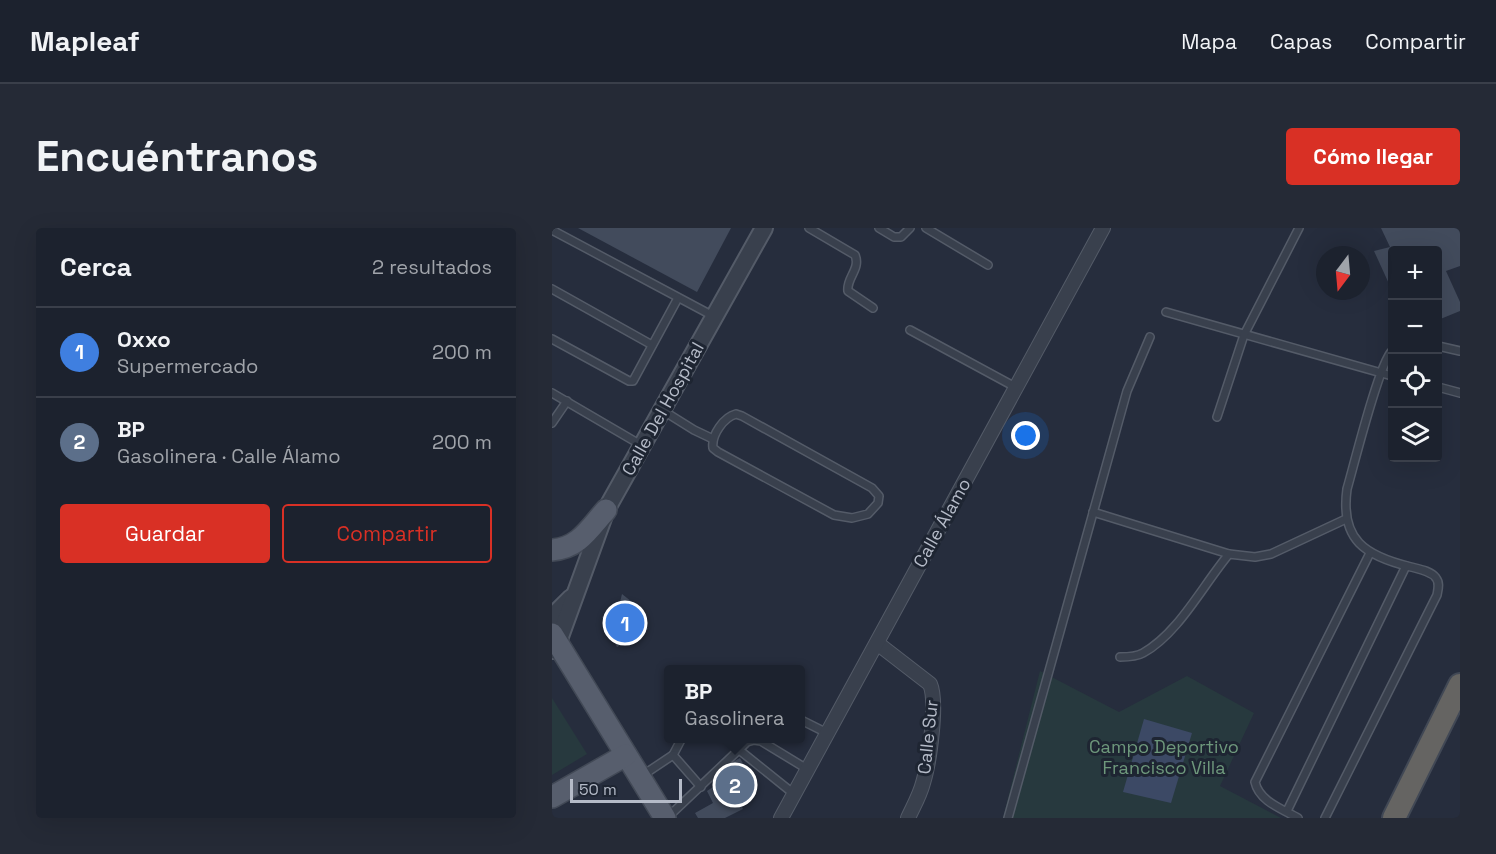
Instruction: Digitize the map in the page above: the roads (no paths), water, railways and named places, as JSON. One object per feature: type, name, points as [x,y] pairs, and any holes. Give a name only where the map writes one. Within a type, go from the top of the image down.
[{"type":"highway","points":[[1394,818],[1460,685]]},
{"type":"main road","points":[[552,550],[575,545],[606,510]]},
{"type":"main road","points":[[554,642],[666,818]]},
{"type":"main road","points":[[552,797],[626,755]]},
{"type":"street","name":"Calle Del Hospital","points":[[554,642],[606,510],[764,228]]},
{"type":"street","name":"Calle Álamo","points":[[781,818],[1103,228]]},
{"type":"street","name":"Calle Del Hospital","points":[[552,617],[574,595]]},
{"type":"street","name":"Calle Sur","points":[[877,643],[930,684],[933,691],[932,729],[926,773],[922,788],[908,818]]},
{"type":"lane","points":[[809,228],[855,255],[857,266],[847,284],[848,291],[873,308]]},
{"type":"lane","points":[[879,228],[894,237],[901,237],[910,228]]},
{"type":"lane","points":[[927,228],[988,265]]},
{"type":"lane","points":[[1217,417],[1244,335],[1299,228]]},
{"type":"lane","points":[[552,232],[714,317]]},
{"type":"lane","points":[[552,289],[652,345]]},
{"type":"lane","points":[[552,339],[629,381],[635,380],[678,298]]},
{"type":"lane","points":[[1166,312],[1388,375]]},
{"type":"lane","points":[[910,330],[1017,388]]},
{"type":"lane","points":[[1008,818],[1127,391],[1150,338]]},
{"type":"lane","points":[[1442,347],[1460,351]]},
{"type":"lane","points":[[1325,818],[1437,595],[1439,584],[1435,576],[1370,553],[1353,538],[1346,519],[1347,489],[1381,372],[1389,354]]},
{"type":"lane","points":[[1442,388],[1460,393]]},
{"type":"lane","points":[[552,393],[642,445]]},
{"type":"lane","points":[[552,423],[567,401]]},
{"type":"lane","points":[[662,410],[713,439]]},
{"type":"lane","points":[[730,416],[742,416],[872,488],[879,496],[878,503],[868,514],[860,517],[843,518],[834,515],[718,452],[713,448],[713,439],[730,416]]},
{"type":"lane","points":[[1093,512],[1229,554],[1255,557],[1271,554],[1346,519]]},
{"type":"lane","points":[[1298,818],[1266,800],[1257,791],[1255,782],[1370,553]]},
{"type":"lane","points":[[1120,657],[1140,655],[1154,646],[1174,626],[1229,554]]},
{"type":"lane","points":[[1287,811],[1406,566]]},
{"type":"lane","points":[[805,722],[827,733]]},
{"type":"lane","points":[[640,777],[673,755],[679,743]]},
{"type":"lane","points":[[666,818],[746,743]]},
{"type":"lane","points":[[764,743],[807,769]]},
{"type":"lane","points":[[738,749],[794,794]]},
{"type":"lane","points":[[673,755],[701,787]]},
{"type":"water","points":[[1144,719],[1192,733],[1171,803],[1123,792]]},
{"type":"place","name":"Oxxo","points":[[625,623]]},
{"type":"place","name":"BP","points":[[735,785]]},
{"type":"park label","name":"Campo Deportivo Francisco Villa","points":[[1164,757]]}]
